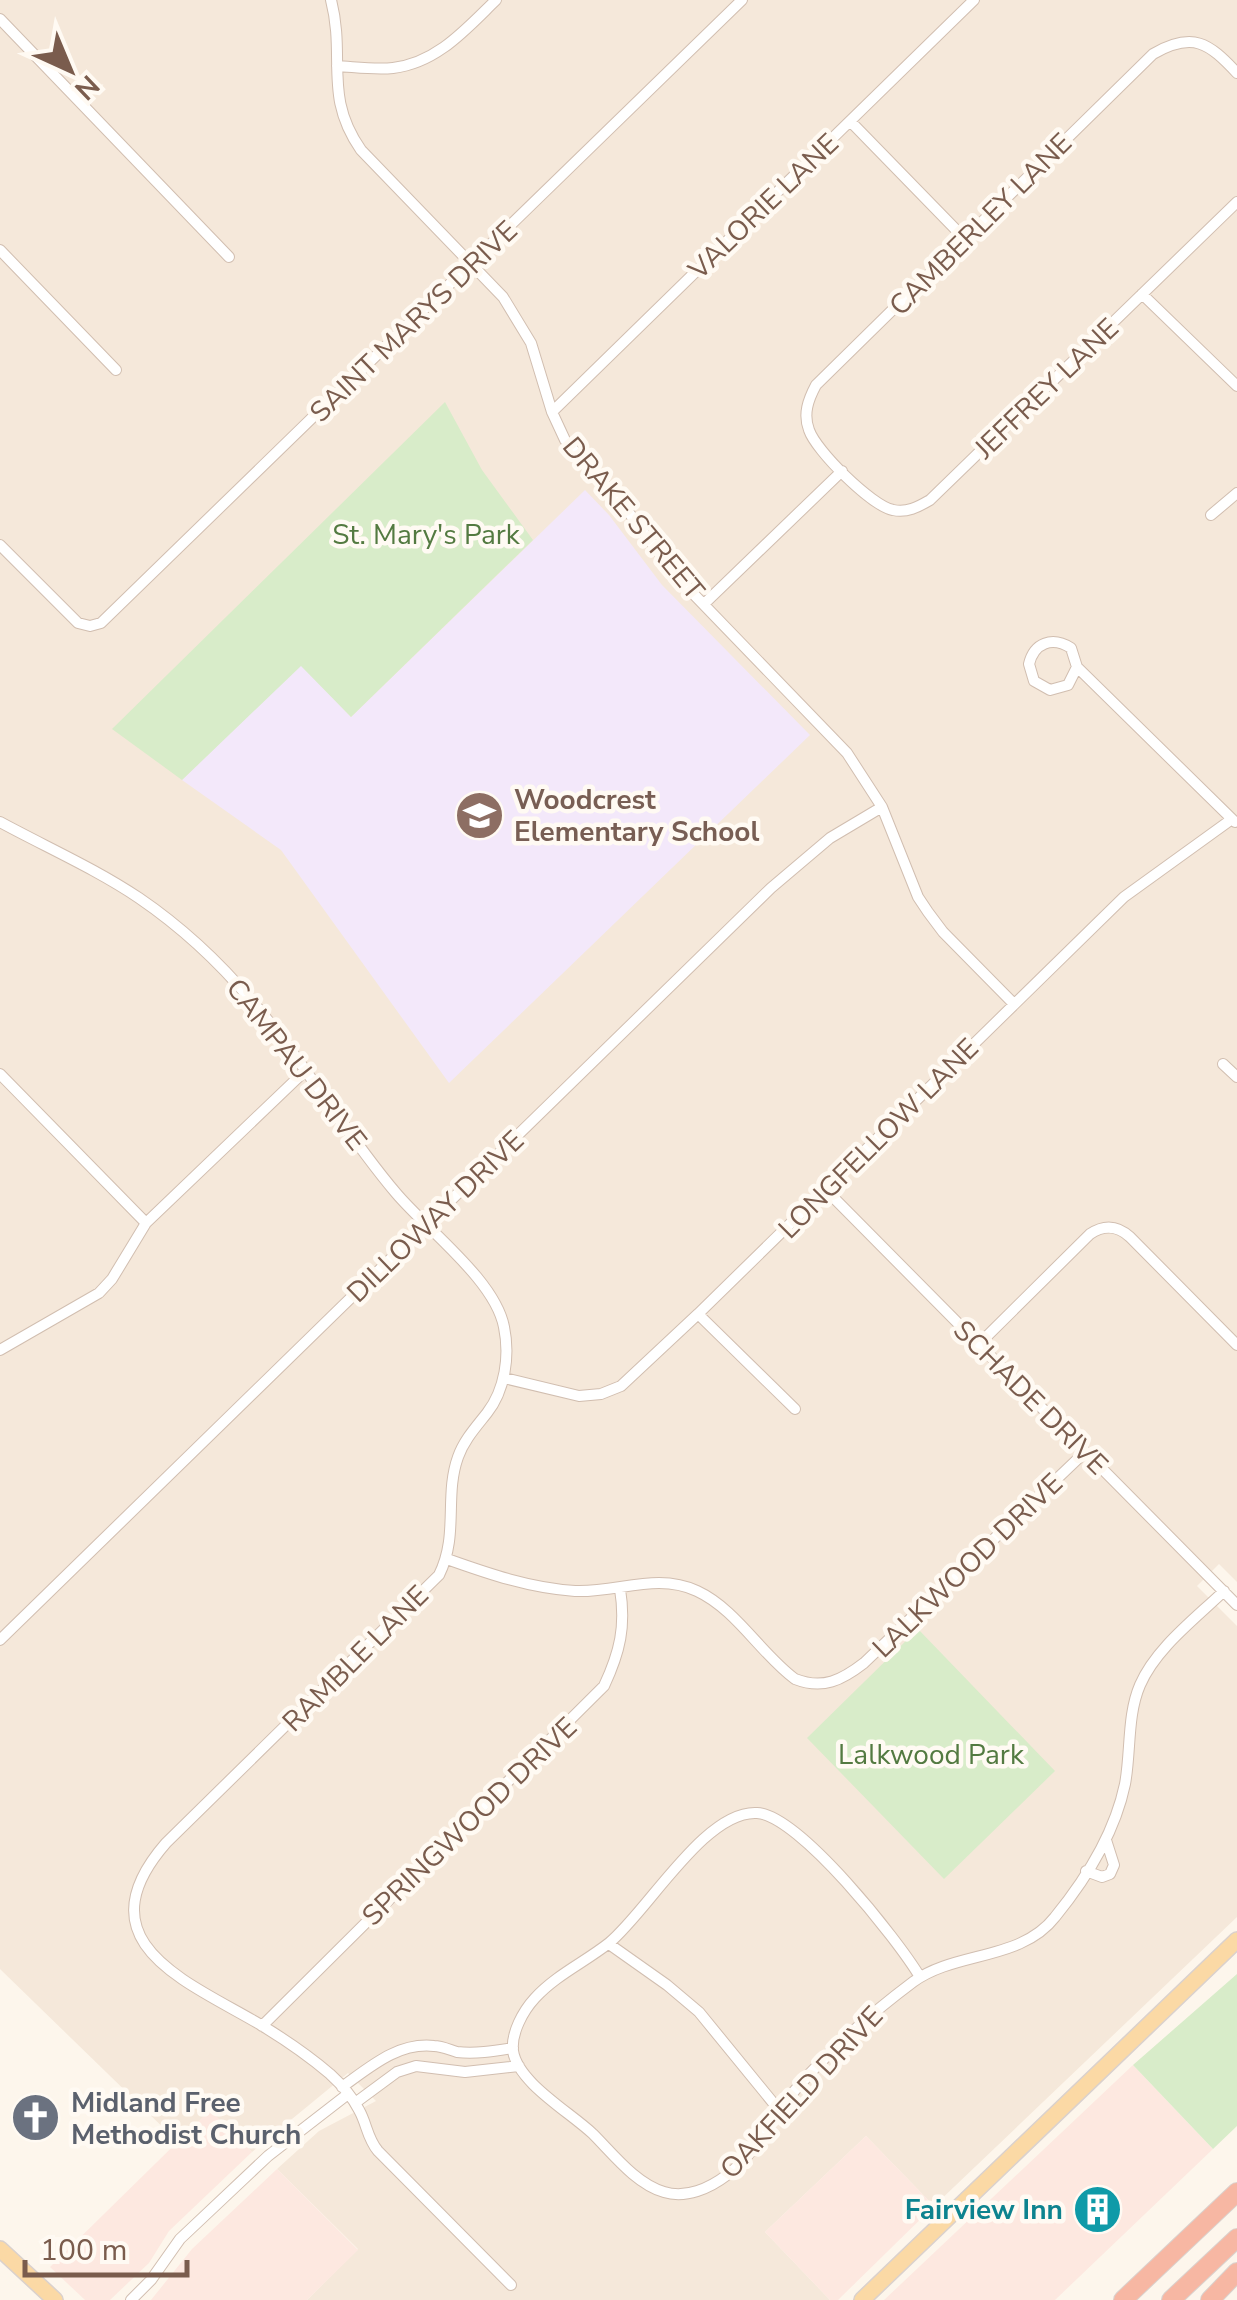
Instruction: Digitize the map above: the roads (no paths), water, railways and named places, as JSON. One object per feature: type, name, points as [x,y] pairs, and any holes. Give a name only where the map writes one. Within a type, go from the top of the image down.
[{"type":"highway","points":[[1123,2300],[1233,2195]]},
{"type":"highway","points":[[1171,2300],[1237,2238]]},
{"type":"highway","points":[[1210,2300],[1237,2272]]},
{"type":"main road","points":[[862,2300],[1237,1940]]},
{"type":"main road","points":[[0,2249],[55,2300]]},
{"type":"street","name":"DRAKE STREET","points":[[331,0],[338,34],[339,106],[346,128],[361,150],[472,264],[519,319],[531,342],[552,412],[577,456],[624,505],[665,562],[847,752],[882,807],[928,912],[942,932],[1012,1004]]},
{"type":"street","points":[[337,66],[392,68],[428,60],[496,0]]},
{"type":"street","name":"SAINT MARYS DRIVE","points":[[0,545],[78,623],[101,623],[742,0]]},
{"type":"street","name":"VALORIE LANE","points":[[552,412],[974,0]]},
{"type":"street","points":[[0,19],[229,257]]},
{"type":"street","name":"CAMBERLEY LANE","points":[[842,471],[809,432],[808,400],[816,385],[1153,54],[1168,45],[1198,42],[1210,46],[1233,69]]},
{"type":"street","points":[[850,122],[965,239]]},
{"type":"street","name":"JEFFREY LANE","points":[[842,471],[879,506],[897,512],[912,510],[930,500],[1237,202]]},
{"type":"street","points":[[0,250],[116,370]]},
{"type":"street","points":[[1142,294],[1237,386]]},
{"type":"street","points":[[704,604],[842,471]]},
{"type":"street","points":[[1211,515],[1237,493]]},
{"type":"street","points":[[1078,667],[1068,685],[1050,690],[1034,681],[1028,664],[1036,648],[1053,641],[1070,648],[1078,667],[1235,821]]},
{"type":"street","name":"DILLOWAY DRIVE","points":[[0,1640],[781,878],[830,838],[882,807]]},
{"type":"street","name":"LONGFELLOW LANE","points":[[504,1378],[580,1396],[601,1394],[620,1386],[642,1369],[1124,897],[1235,821]]},
{"type":"street","name":"CAMPAU DRIVE","points":[[0,822],[138,898],[172,924],[250,999],[306,1068],[395,1192],[494,1302],[504,1326],[504,1378]]},
{"type":"street","points":[[1224,1064],[1237,1078]]},
{"type":"street","points":[[0,1350],[99,1293],[112,1280],[146,1224],[306,1068]]},
{"type":"street","points":[[1,1076],[146,1224]]},
{"type":"street","name":"SCHADE DRIVE","points":[[826,1190],[1237,1604]]},
{"type":"street","points":[[979,1344],[1090,1234],[1106,1227],[1121,1229],[1130,1237],[1237,1345]]},
{"type":"street","points":[[698,1314],[795,1409]]},
{"type":"street","name":"RAMBLE LANE","points":[[262,2026],[159,1964],[141,1937],[136,1902],[142,1878],[166,1843],[439,1575],[452,1538],[458,1457],[498,1398],[504,1378]]},
{"type":"street","name":"LALKWOOD DRIVE","points":[[620,1589],[651,1582],[680,1584],[701,1592],[795,1679],[828,1684],[847,1676],[1085,1452]]},
{"type":"street","points":[[447,1558],[533,1586],[577,1591],[620,1589]]},
{"type":"street","name":"SPRINGWOOD DRIVE","points":[[262,2026],[604,1686],[622,1638],[620,1589]]},
{"type":"street","name":"OAKFIELD DRIVE","points":[[518,2066],[634,2174],[664,2192],[696,2191],[732,2172],[764,2135],[778,2110],[853,2031],[920,1977],[1018,1945],[1038,1935],[1064,1906],[1106,1840],[1124,1786],[1139,1687],[1156,1658],[1224,1591]]},
{"type":"street","points":[[348,2094],[416,2066],[465,2072],[518,2066],[513,2048],[522,2015],[536,1998],[553,1981],[608,1944],[714,1830],[742,1813],[763,1813],[781,1823],[844,1878],[920,1977]]},
{"type":"street","name":"OAKFIELD DRIVE","points":[[1086,1871],[1102,1877],[1110,1874],[1114,1865],[1106,1840]]},
{"type":"street","points":[[608,1944],[667,1984],[699,2012],[778,2110]]},
{"type":"street","points":[[262,2026],[315,2062],[348,2094],[378,2151],[511,2285]]},
{"type":"street","points":[[131,2300],[151,2280],[180,2239],[268,2156],[348,2094],[387,2056],[408,2048],[434,2046],[459,2052],[513,2048]]},
{"type":"place","name":"Woodcrest Elementary School","points":[[479,815]]},
{"type":"place","name":"Midland Free Methodist Church","points":[[36,2118]]},
{"type":"place","name":"Fairview Inn","points":[[1098,2209]]},
{"type":"park label","name":"St. Mary's Park","points":[[426,534]]},
{"type":"park label","name":"Lalkwood Park","points":[[931,1754]]}]
